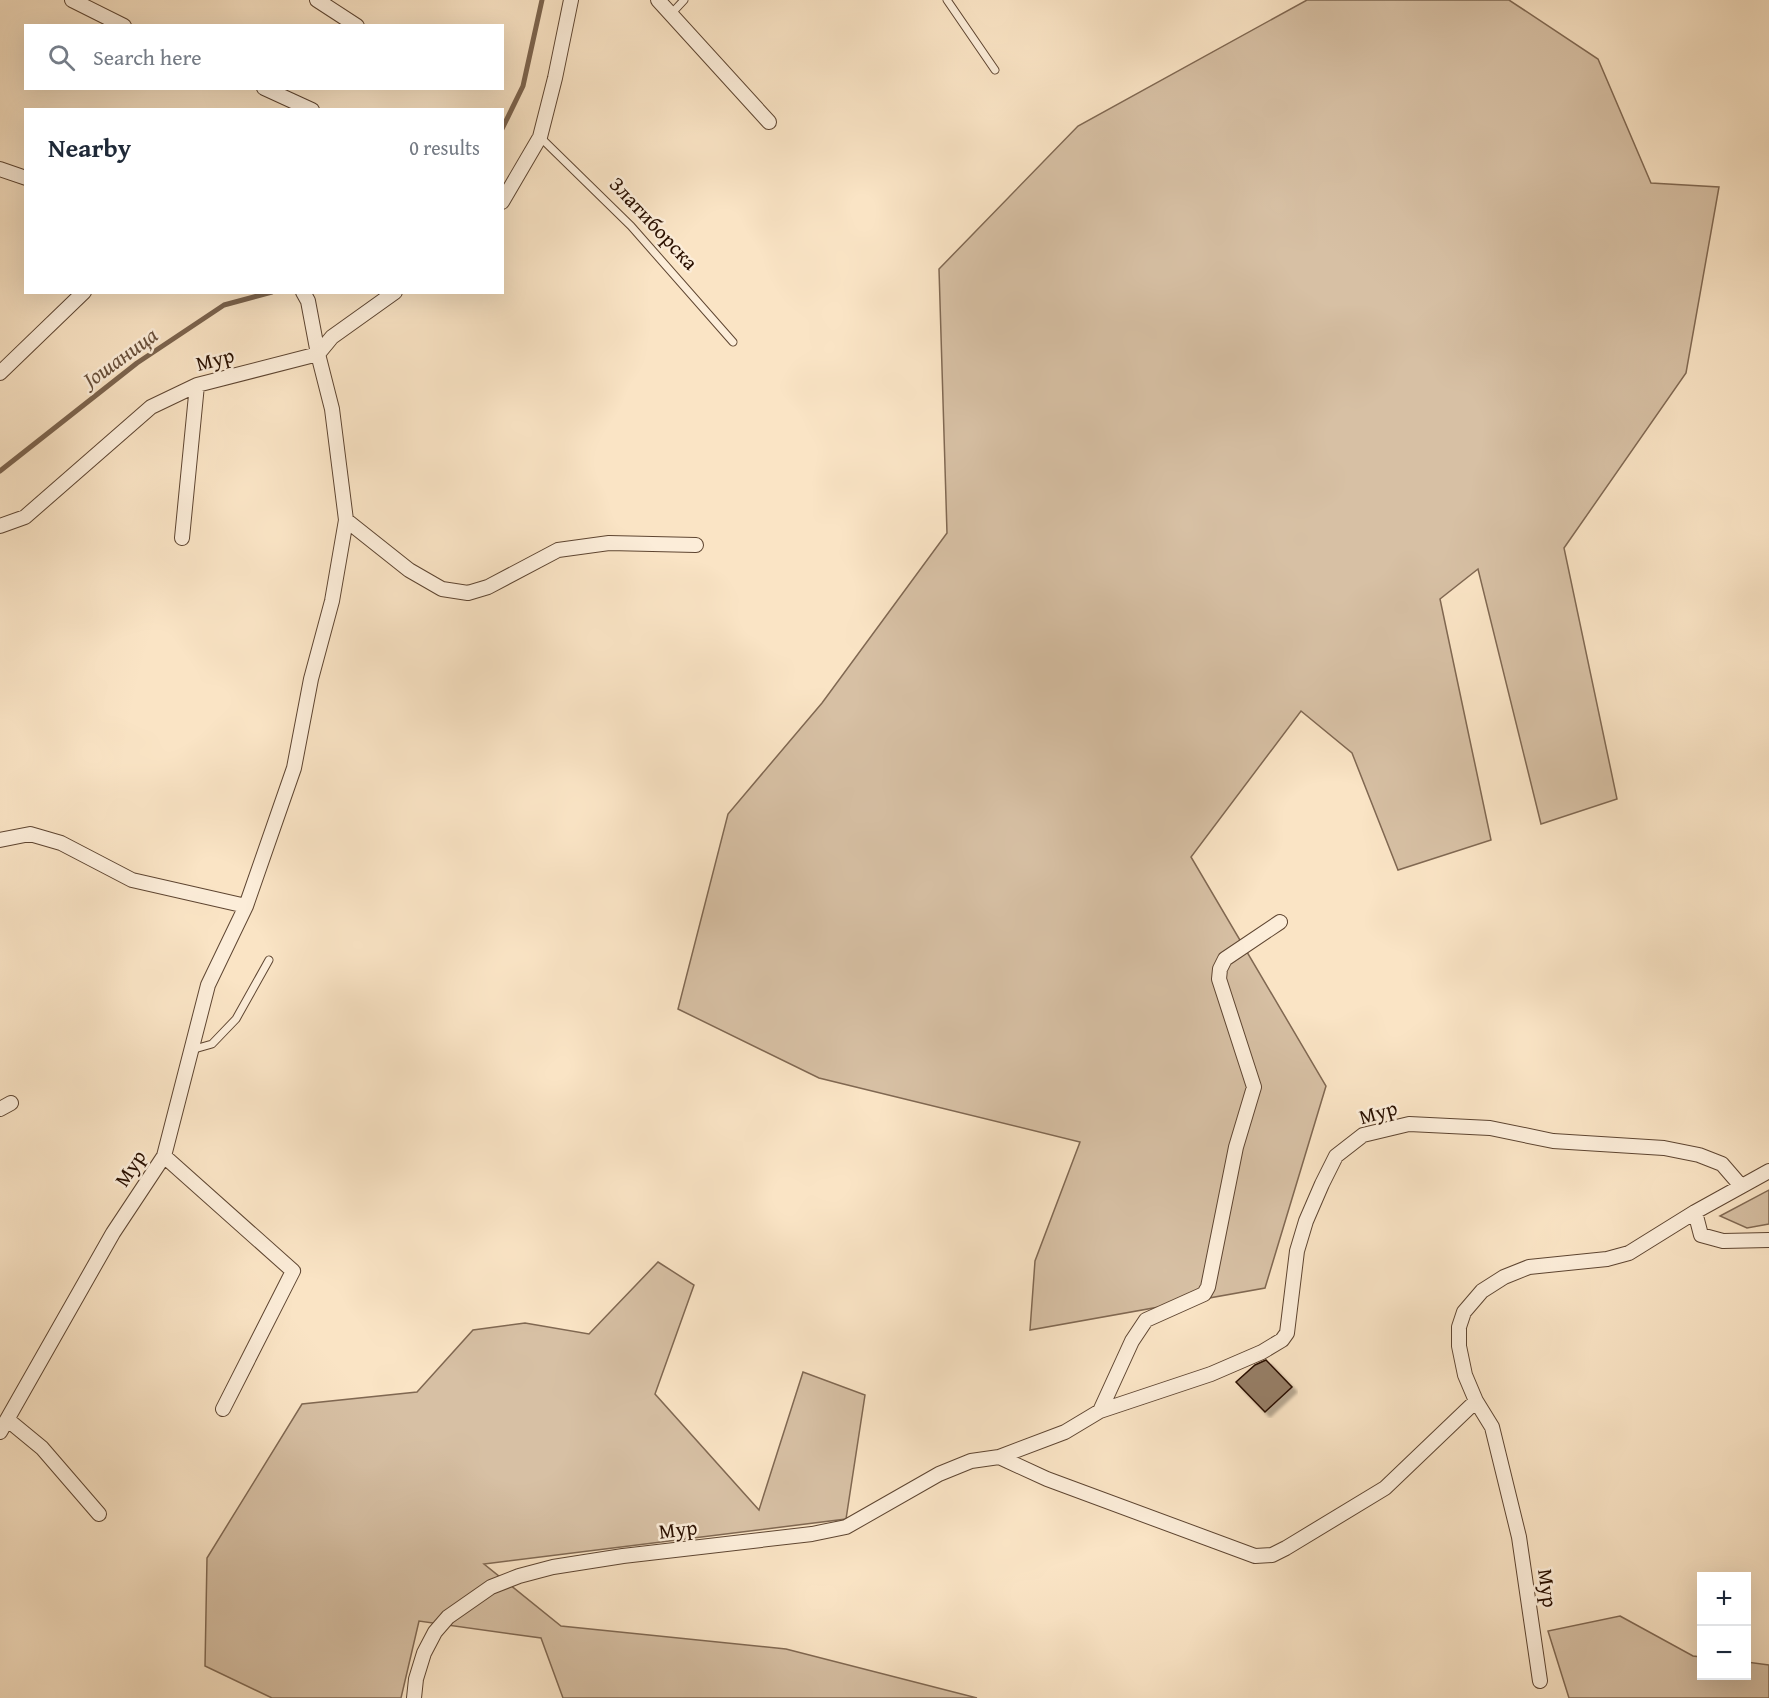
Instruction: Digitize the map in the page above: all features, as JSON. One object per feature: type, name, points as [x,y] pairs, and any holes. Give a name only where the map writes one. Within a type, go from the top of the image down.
[{"type":"street","points":[[72,0],[120,24]]},
{"type":"street","points":[[317,0],[354,24]]},
{"type":"street","points":[[504,199],[540,137],[571,0]]},
{"type":"street","points":[[658,0],[769,122]]},
{"type":"street","points":[[268,90],[308,108]]},
{"type":"street","points":[[0,169],[24,177]]},
{"type":"street","points":[[0,373],[82,294]]},
{"type":"street","points":[[304,294],[308,301],[318,354]]},
{"type":"street","points":[[318,354],[332,337],[392,294]]},
{"type":"street","name":"Мур","points":[[0,526],[25,516],[151,407],[197,385],[318,354],[332,409],[346,520],[332,601],[311,679],[294,768],[246,906],[208,985],[164,1156],[113,1233],[4,1426]]},
{"type":"street","points":[[182,538],[197,385]]},
{"type":"street","points":[[346,520],[409,570],[442,589],[468,593],[488,587],[558,550],[609,543],[696,545]]},
{"type":"street","points":[[0,840],[30,834],[61,843],[132,880],[246,906]]},
{"type":"street","points":[[1100,1411],[1132,1341],[1146,1320],[1204,1294],[1209,1287],[1236,1147],[1254,1087],[1219,979],[1220,969],[1225,959],[1280,922]]},
{"type":"street","name":"Мур","points":[[414,1698],[416,1679],[424,1653],[435,1632],[448,1617],[491,1587],[519,1576],[553,1567],[623,1556],[812,1534],[846,1527],[939,1474],[971,1461],[999,1457],[1065,1432],[1100,1411],[1211,1374],[1253,1356],[1282,1340],[1287,1333],[1297,1251],[1306,1221],[1336,1156],[1364,1135],[1409,1124],[1490,1128],[1553,1141],[1664,1148],[1699,1155],[1722,1164],[1741,1186]]},
{"type":"street","points":[[164,1156],[293,1271],[223,1408]]},
{"type":"street","name":"Мур","points":[[1540,1682],[1519,1537],[1492,1427],[1476,1401],[1465,1375],[1459,1346],[1459,1327],[1464,1312],[1482,1291],[1504,1277],[1529,1267],[1607,1259],[1629,1252],[1769,1170]]},
{"type":"street","points":[[1695,1212],[1701,1235],[1723,1241],[1769,1240]]},
{"type":"street","points":[[999,1457],[1047,1479],[1223,1546],[1255,1556],[1272,1555],[1385,1488],[1476,1401]]},
{"type":"street","points":[[4,1426],[42,1448],[99,1514]]},
{"type":"lane","points":[[671,15],[684,0]]},
{"type":"lane","points":[[947,0],[995,70]]},
{"type":"lane","name":"Златиборска","points":[[540,137],[631,226],[733,342]]},
{"type":"lane","points":[[191,1050],[212,1044],[237,1018],[269,960]]},
{"type":"shaded area","points":[[1307,0],[1509,0],[1598,59],[1651,183],[1719,187],[1686,373],[1564,548],[1617,799],[1541,824],[1478,569],[1440,599],[1491,840],[1398,870],[1352,753],[1301,711],[1191,857],[1326,1086],[1265,1288],[1030,1330],[1035,1261],[1080,1142],[819,1078],[678,1009],[728,814],[822,703],[947,533],[939,269],[1078,126]]},
{"type":"shaded area","points":[[1769,1190],[1769,1224],[1747,1228],[1720,1216]]},
{"type":"shaded area","points":[[658,1262],[694,1285],[655,1394],[759,1510],[803,1372],[865,1395],[846,1519],[484,1564],[561,1626],[786,1649],[977,1698],[563,1698],[541,1638],[419,1621],[401,1698],[272,1698],[205,1666],[207,1558],[302,1404],[417,1392],[473,1330],[525,1323],[589,1334]]},
{"type":"shaded area","points":[[1620,1616],[1697,1656],[1697,1680],[1751,1680],[1751,1663],[1769,1665],[1769,1698],[1569,1698],[1548,1631]]},
{"type":"building","points":[[1266,1360],[1292,1387],[1265,1412],[1236,1382],[1255,1365]]},
{"type":"waterway","name":"Јошаница","points":[[504,125],[523,86],[542,0]]},
{"type":"waterway","name":"Јошаница","points":[[0,471],[137,363],[224,305],[265,294]]}]
